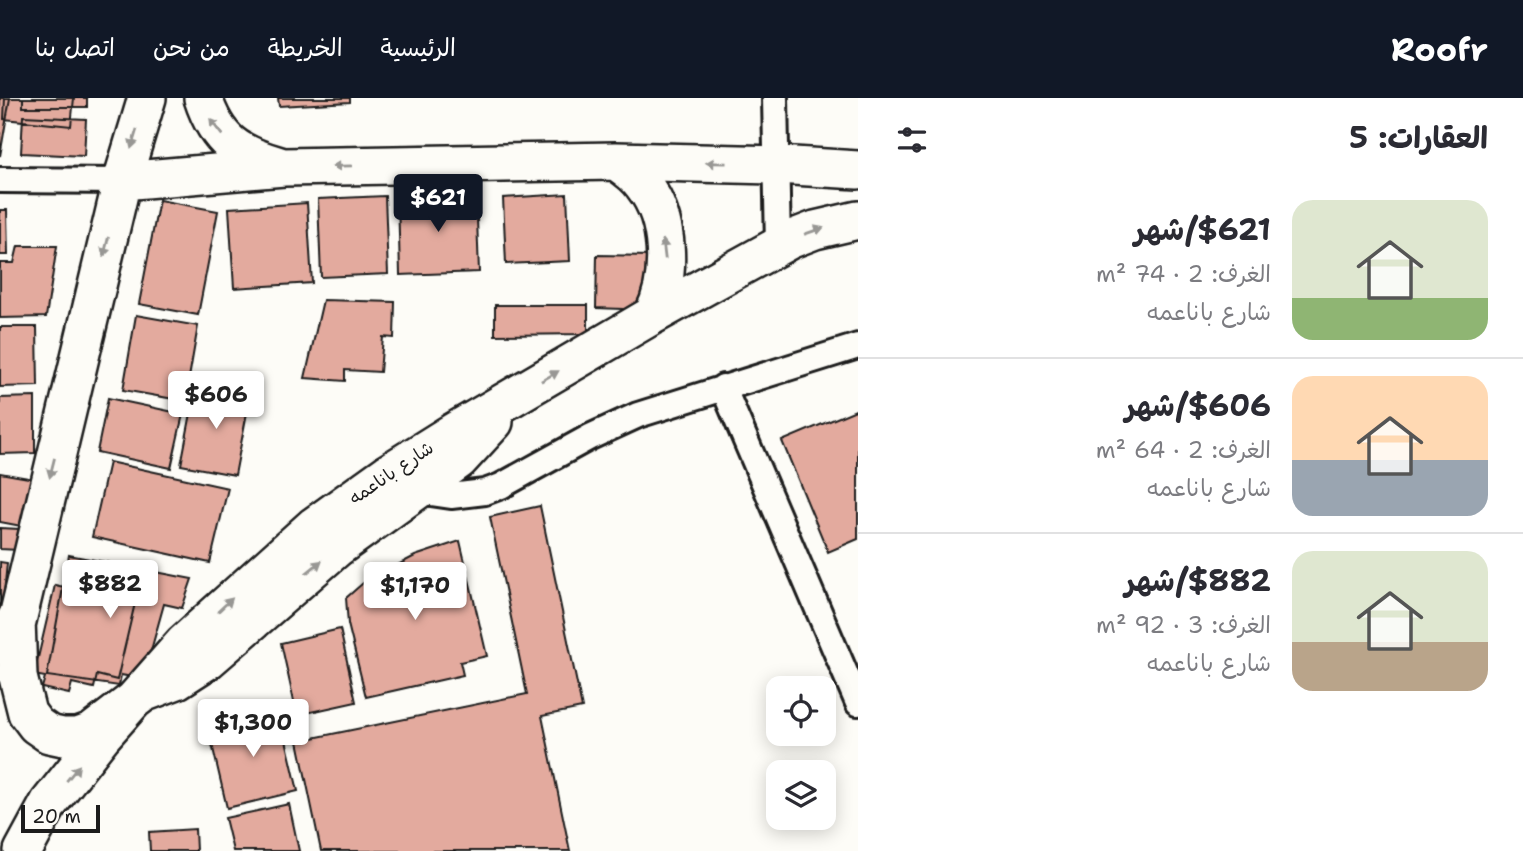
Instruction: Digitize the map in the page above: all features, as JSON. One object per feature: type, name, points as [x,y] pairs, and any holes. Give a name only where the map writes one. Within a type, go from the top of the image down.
[{"type":"highway","points":[[0,712],[16,619],[122,181],[147,98]]},
{"type":"highway","points":[[203,98],[211,123],[231,144],[253,158],[284,167]]},
{"type":"highway","points":[[122,181],[284,167],[616,161],[858,170]]},
{"type":"highway","points":[[616,161],[631,171],[644,185],[654,200],[660,218],[665,288],[653,315]]},
{"type":"highway","name":"شارع باناعمه","points":[[23,851],[49,803],[102,736],[184,643],[314,526],[388,473],[653,315],[778,246],[815,230],[858,220]]},
{"type":"highway","points":[[16,619],[18,677],[27,713],[36,725],[48,734],[78,737],[92,732],[142,693],[177,680],[201,666],[302,576],[439,476],[477,441],[509,400]]},
{"type":"street","points":[[775,98],[778,246]]},
{"type":"street","points":[[0,180],[122,181]]},
{"type":"street","points":[[417,491],[434,495],[468,495],[501,486],[613,426],[662,406],[858,346]]},
{"type":"street","points":[[723,387],[858,703]]},
{"type":"building","points":[[0,98],[10,98],[0,156]]},
{"type":"building","points":[[5,98],[74,98],[71,126],[4,119]]},
{"type":"building","points":[[23,98],[87,98],[87,107],[23,107]]},
{"type":"building","points":[[278,98],[350,98],[350,102],[279,106]]},
{"type":"building","points":[[23,116],[86,119],[84,156],[21,153]]},
{"type":"building","points":[[476,192],[479,272],[400,275],[398,195]]},
{"type":"building","points":[[567,194],[570,261],[506,264],[503,198]]},
{"type":"building","points":[[385,196],[388,274],[321,277],[318,199]]},
{"type":"building","points":[[159,200],[218,211],[198,315],[139,304]]},
{"type":"building","points":[[307,203],[312,283],[234,288],[229,208]]},
{"type":"building","points":[[0,210],[7,210],[8,255],[0,255]]},
{"type":"building","points":[[18,246],[57,246],[46,317],[0,318],[0,263],[14,263]]},
{"type":"building","points":[[597,255],[652,256],[650,310],[596,308]]},
{"type":"building","points":[[323,300],[395,302],[394,338],[383,337],[380,372],[345,370],[345,381],[305,378]]},
{"type":"building","points":[[495,305],[588,305],[588,334],[495,335]]},
{"type":"building","points":[[136,315],[198,326],[185,401],[123,390]]},
{"type":"building","points":[[0,327],[37,327],[38,386],[0,387]]},
{"type":"building","points":[[196,387],[250,397],[235,475],[181,465]]},
{"type":"building","points":[[35,397],[35,453],[0,454],[0,398]]},
{"type":"building","points":[[108,398],[183,414],[171,468],[97,452]]},
{"type":"building","points":[[858,409],[858,539],[828,552],[782,441]]},
{"type":"building","points":[[109,462],[228,488],[210,563],[92,537]]},
{"type":"building","points":[[0,473],[40,480],[32,528],[0,522]]},
{"type":"building","points":[[540,506],[582,708],[542,716],[570,851],[321,851],[298,741],[527,694],[490,517]]},
{"type":"building","points":[[0,528],[20,529],[19,550],[0,549]]},
{"type":"building","points":[[460,541],[487,656],[460,662],[463,675],[366,697],[348,624],[346,598],[363,583],[415,556]]},
{"type":"building","points":[[69,555],[192,579],[182,608],[164,604],[143,679],[121,675],[119,686],[47,676]]},
{"type":"building","points":[[0,562],[7,563],[0,633]]},
{"type":"building","points":[[55,585],[135,603],[117,680],[97,675],[94,688],[72,683],[69,694],[42,688],[45,677],[34,675]]},
{"type":"building","points":[[340,629],[356,702],[297,715],[281,643]]},
{"type":"building","points":[[279,710],[298,791],[227,808],[208,727]]},
{"type":"building","points":[[289,804],[299,851],[233,851],[225,818]]},
{"type":"building","points":[[195,829],[196,851],[150,851],[149,832]]}]
